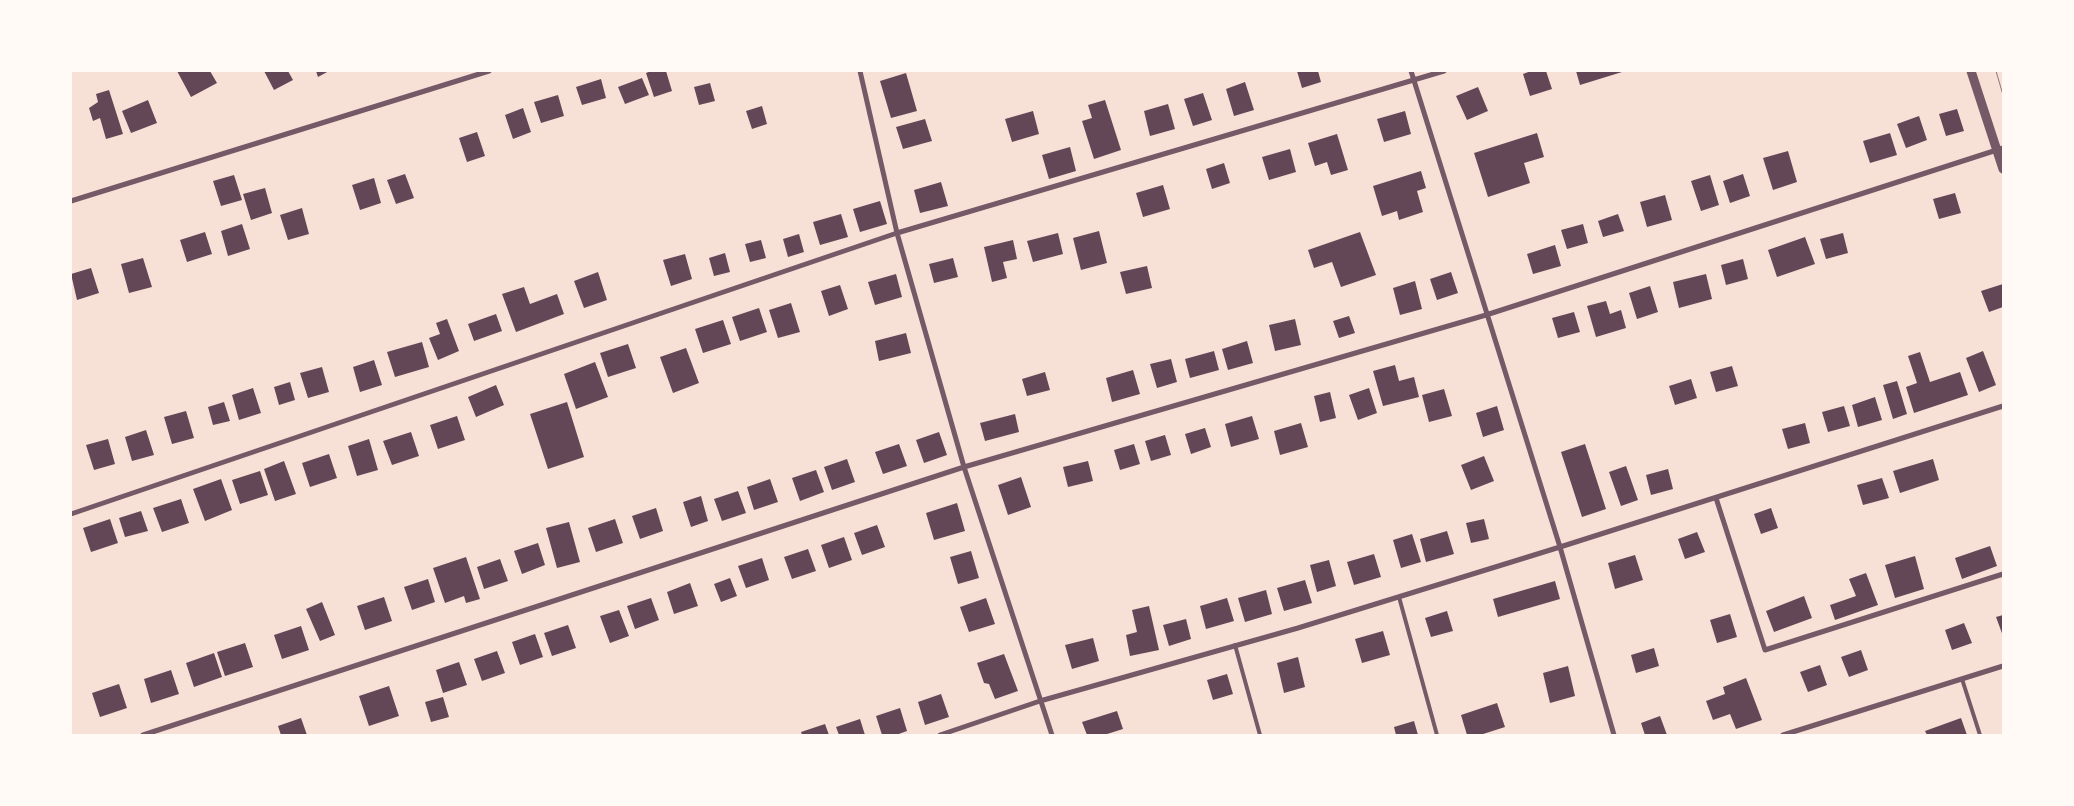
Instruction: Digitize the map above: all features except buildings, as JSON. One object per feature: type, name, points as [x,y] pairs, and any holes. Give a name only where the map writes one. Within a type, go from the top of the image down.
[{"type":"street","points":[[71,201],[489,71]]},
{"type":"street","points":[[860,71],[897,233],[964,467],[1052,735]]},
{"type":"street","points":[[1411,71],[1560,547],[1614,735]]},
{"type":"street","points":[[71,514],[897,233],[1444,71]]},
{"type":"street","points":[[1971,71],[2000,149],[2003,169]]},
{"type":"street","points":[[143,735],[964,467],[1486,315],[2000,149]]},
{"type":"street","points":[[940,735],[1040,701],[1399,597],[2003,406]]},
{"type":"street","points":[[1716,498],[1765,650],[2003,574]]},
{"type":"street","points":[[1783,735],[1802,732],[2003,666]]},
{"type":"lane","points":[[1399,597],[1436,735]]},
{"type":"lane","points":[[1234,646],[1260,735]]},
{"type":"lane","points":[[1962,679],[1980,735]]},
{"type":"tram line","points":[[1996,71],[2003,95]]}]
